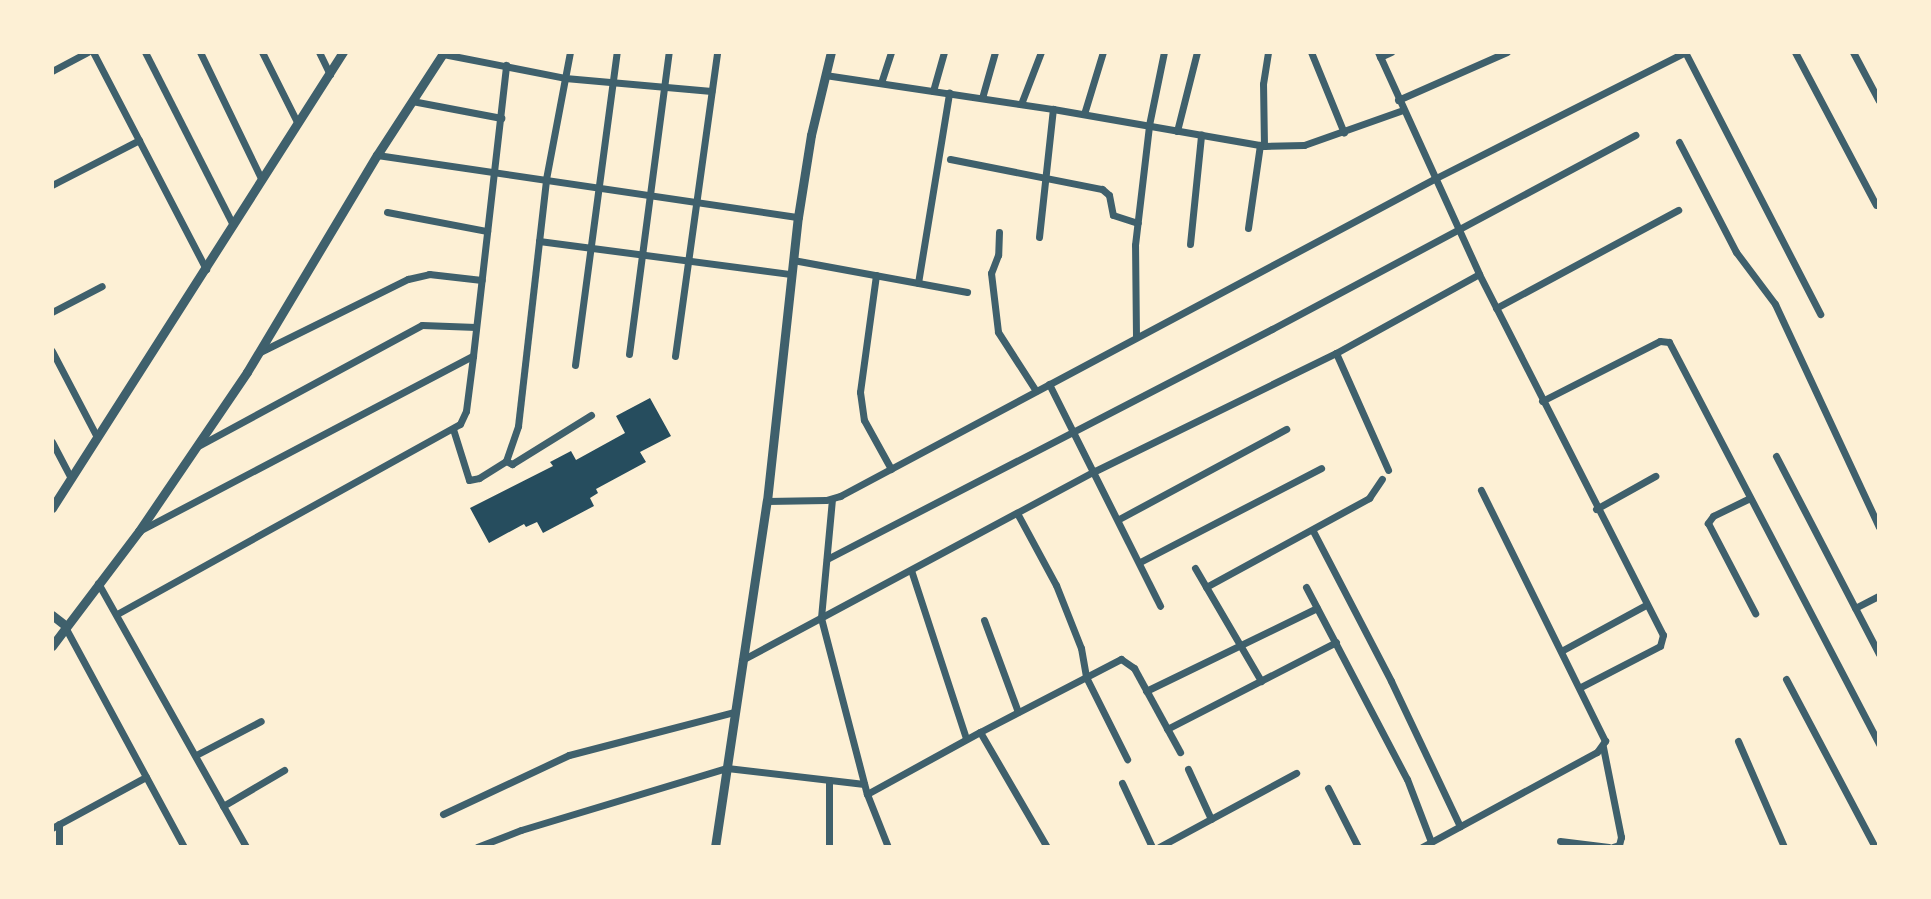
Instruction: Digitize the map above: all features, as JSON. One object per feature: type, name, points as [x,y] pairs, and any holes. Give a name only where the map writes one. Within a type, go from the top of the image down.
[{"type":"street","points":[[52,71],[87,52]]},
{"type":"street","points":[[93,52],[206,269]]},
{"type":"street","points":[[145,52],[232,223]]},
{"type":"street","points":[[200,52],[261,178]]},
{"type":"street","points":[[262,52],[297,122]]},
{"type":"street","points":[[319,52],[330,75]]},
{"type":"street","points":[[52,508],[343,52]]},
{"type":"street","points":[[453,429],[469,480],[479,478],[506,461],[518,426],[546,179],[570,52]]},
{"type":"street","points":[[575,365],[617,52]]},
{"type":"street","points":[[629,354],[647,195],[669,52]]},
{"type":"street","points":[[675,356],[717,52]]},
{"type":"street","points":[[715,847],[767,501],[798,217],[831,52]]},
{"type":"street","points":[[881,83],[891,52]]},
{"type":"street","points":[[933,91],[944,52]]},
{"type":"street","points":[[982,98],[995,52]]},
{"type":"street","points":[[1021,104],[1041,52]]},
{"type":"street","points":[[1084,114],[1103,52]]},
{"type":"street","points":[[1136,337],[1134,272],[1138,223],[1149,125],[1164,52]]},
{"type":"street","points":[[1177,131],[1197,52]]},
{"type":"street","points":[[1248,228],[1262,146],[1263,84],[1268,52]]},
{"type":"street","points":[[1311,52],[1344,133]]},
{"type":"street","points":[[1391,52],[1379,55],[1434,179],[1596,509],[1663,635],[1663,643],[1581,687]]},
{"type":"street","points":[[1398,100],[1507,52]]},
{"type":"street","points":[[767,501],[832,499],[1434,179],[1685,52],[1820,314]]},
{"type":"street","points":[[1795,52],[1876,205]]},
{"type":"street","points":[[1853,52],[1879,101]]},
{"type":"street","points":[[52,646],[139,531],[198,446],[443,53],[565,78],[711,91]]},
{"type":"street","points":[[117,614],[460,424],[466,411],[506,65]]},
{"type":"street","points":[[825,75],[1084,114],[1262,146],[1304,145],[1403,110]]},
{"type":"street","points":[[918,283],[949,93]]},
{"type":"street","points":[[412,101],[501,118]]},
{"type":"street","points":[[1039,237],[1053,109]]},
{"type":"street","points":[[1190,244],[1201,135]]},
{"type":"street","points":[[827,559],[1635,135]]},
{"type":"street","points":[[52,185],[139,140]]},
{"type":"street","points":[[1679,142],[1736,252],[1775,304],[1879,527]]},
{"type":"street","points":[[377,155],[798,217]]},
{"type":"street","points":[[950,159],[1044,180],[1102,189],[1109,195],[1113,215],[1138,223]]},
{"type":"street","points":[[1496,308],[1678,210]]},
{"type":"street","points":[[387,212],[487,231]]},
{"type":"street","points":[[999,232],[998,255],[991,273],[998,332],[1036,391]]},
{"type":"street","points":[[539,241],[791,274]]},
{"type":"street","points":[[793,260],[967,292]]},
{"type":"street","points":[[258,353],[408,279],[429,274],[482,280]]},
{"type":"street","points":[[742,660],[1095,471],[1336,353],[1479,274]]},
{"type":"street","points":[[876,275],[860,392],[864,420],[891,469]]},
{"type":"street","points":[[52,312],[102,286]]},
{"type":"street","points":[[198,446],[422,325],[476,327]]},
{"type":"street","points":[[1542,401],[1660,341],[1669,342],[1879,744]]},
{"type":"street","points":[[52,351],[97,437]]},
{"type":"street","points":[[1336,353],[1388,470]]},
{"type":"street","points":[[139,531],[473,356]]},
{"type":"street","points":[[1049,384],[1160,606]]},
{"type":"street","points":[[506,461],[512,464],[591,415]]},
{"type":"street","points":[[1119,519],[1286,429]]},
{"type":"street","points":[[52,442],[71,478]]},
{"type":"street","points":[[1776,456],[1879,654]]},
{"type":"street","points":[[1140,562],[1321,468]]},
{"type":"street","points":[[1596,509],[1655,476]]},
{"type":"street","points":[[1206,587],[1369,498],[1382,479]]},
{"type":"street","points":[[1481,490],[1603,736],[1621,837],[1619,845],[1611,847],[1560,841]]},
{"type":"street","points":[[1750,498],[1713,516],[1708,523],[1755,613]]},
{"type":"street","points":[[832,499],[821,618],[864,784],[888,847]]},
{"type":"street","points":[[1017,513],[1064,603],[1081,648],[1086,677],[1127,759]]},
{"type":"street","points":[[1313,531],[1391,681],[1460,826]]},
{"type":"street","points":[[1195,568],[1261,681]]},
{"type":"street","points":[[911,570],[966,738]]},
{"type":"street","points":[[98,583],[246,847]]},
{"type":"street","points":[[1306,587],[1407,779],[1431,842]]},
{"type":"street","points":[[1855,608],[1879,596]]},
{"type":"street","points":[[1563,650],[1646,605]]},
{"type":"street","points":[[1146,691],[1317,608]]},
{"type":"street","points":[[52,615],[65,625],[184,847]]},
{"type":"street","points":[[984,620],[1018,712]]},
{"type":"street","points":[[1167,729],[1336,642]]},
{"type":"street","points":[[867,794],[966,738],[1117,660],[1127,660],[1180,752]]},
{"type":"street","points":[[1786,679],[1875,847]]},
{"type":"street","points":[[443,814],[569,755],[734,712]]},
{"type":"street","points":[[196,755],[261,721]]},
{"type":"street","points":[[980,732],[1047,847]]},
{"type":"street","points":[[1738,741],[1784,847]]},
{"type":"street","points":[[1422,847],[1603,747]]},
{"type":"street","points":[[477,847],[521,830],[727,768],[864,784]]},
{"type":"street","points":[[1188,769],[1211,819]]},
{"type":"street","points":[[223,806],[284,770]]},
{"type":"street","points":[[1159,847],[1296,773]]},
{"type":"street","points":[[59,847],[55,826],[146,777]]},
{"type":"street","points":[[829,780],[829,847]]},
{"type":"street","points":[[1122,783],[1152,847]]},
{"type":"street","points":[[1328,788],[1358,847]]},
{"type":"building","points":[[650,398],[671,436],[640,452],[646,462],[596,489],[598,493],[590,498],[594,506],[543,533],[537,522],[526,527],[524,524],[489,543],[470,508],[553,466],[550,462],[571,451],[576,460],[625,433],[616,416]]}]
